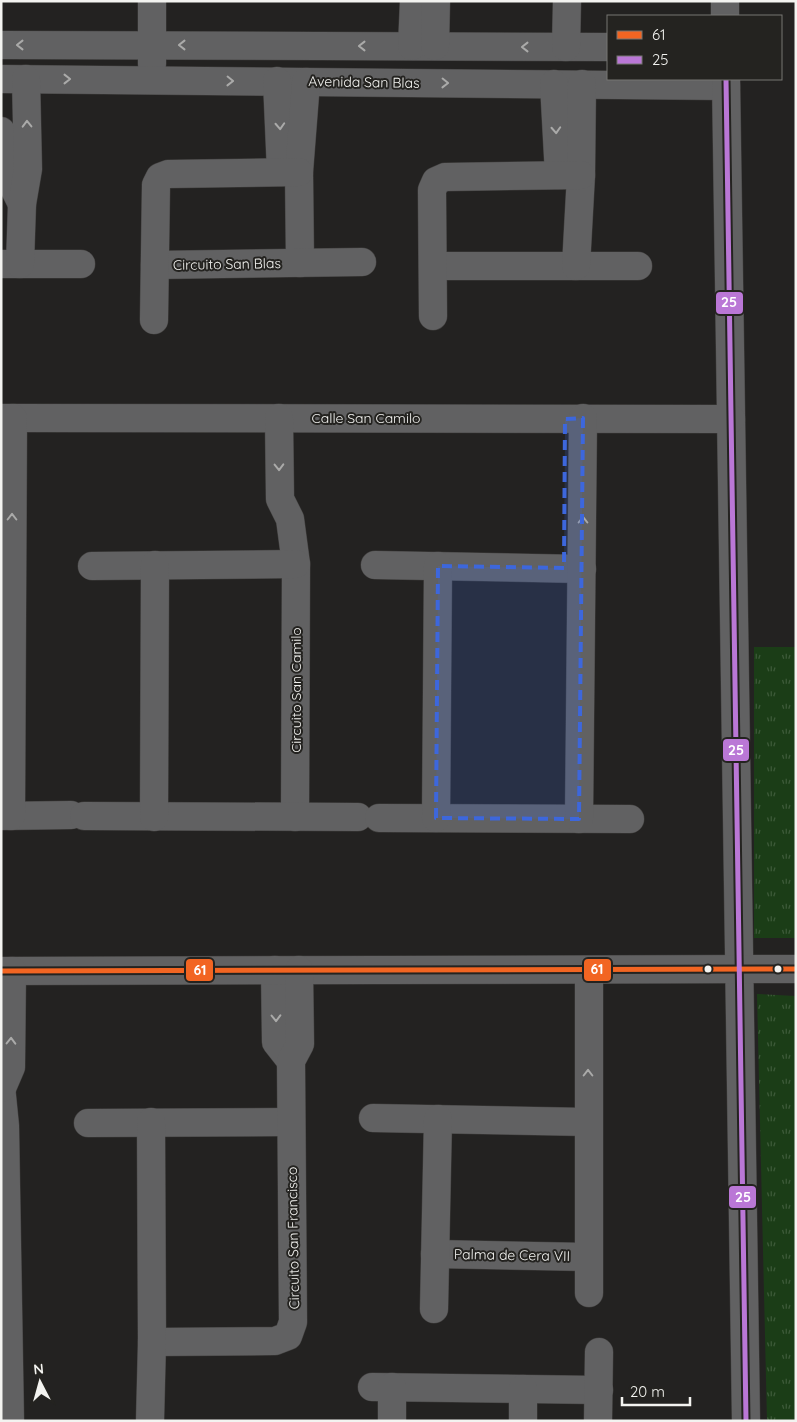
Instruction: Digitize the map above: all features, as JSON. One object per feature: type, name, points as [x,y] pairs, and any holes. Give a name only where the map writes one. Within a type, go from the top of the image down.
[{"type":"street","points":[[134,1],[143,45]]},
{"type":"street","points":[[142,80],[143,45],[152,1]]},
{"type":"street","points":[[414,1],[424,46]]},
{"type":"street","points":[[424,46],[436,1]]},
{"type":"street","points":[[566,47],[567,1]]},
{"type":"street","points":[[725,1],[725,15]]},
{"type":"street","points":[[1,45],[607,47]]},
{"type":"street","points":[[11,169],[14,79]]},
{"type":"street","name":"Avenida San Blas","points":[[14,79],[554,84],[726,82]]},
{"type":"street","name":"Circuito San Blas","points":[[277,81],[300,263]]},
{"type":"street","name":"Circuito San Blas","points":[[290,172],[306,82]]},
{"type":"street","points":[[726,82],[746,1421]]},
{"type":"street","points":[[554,84],[570,175],[576,266]]},
{"type":"street","points":[[570,175],[582,84]]},
{"type":"street","points":[[1,131],[22,204],[10,264],[81,264]]},
{"type":"street","name":"Circuito San Blas","points":[[154,320],[156,185],[160,177],[168,174],[290,172]]},
{"type":"street","points":[[433,316],[432,190],[436,181],[445,177],[570,175]]},
{"type":"street","name":"Circuito San Blas","points":[[155,265],[362,262]]},
{"type":"street","points":[[433,266],[638,266]]},
{"type":"street","points":[[7,418],[6,816],[630,819]]},
{"type":"street","name":"Calle San Camilo","points":[[7,418],[731,419]]},
{"type":"street","name":"Circuito San Camilo","points":[[288,418],[280,499],[290,519],[296,564],[295,817]]},
{"type":"street","points":[[574,418],[573,569],[579,819]]},
{"type":"street","points":[[92,566],[296,564]]},
{"type":"street","points":[[154,817],[155,565]]},
{"type":"street","points":[[376,565],[573,569]]},
{"type":"street","points":[[436,818],[438,566]]},
{"type":"street","points":[[10,1421],[2,1087],[11,1067],[6,971],[796,969]]},
{"type":"street","name":"Circuito San Francisco","points":[[152,1342],[275,1341],[288,1336],[293,1322],[291,1062],[276,1042],[287,970]]},
{"type":"street","points":[[580,970],[579,1121],[588,1257],[588,1293]]},
{"type":"street","points":[[373,1118],[579,1121]]},
{"type":"street","points":[[434,1309],[438,1119]]},
{"type":"street","points":[[88,1122],[292,1122]]},
{"type":"street","points":[[150,1421],[152,1342],[151,1122]]},
{"type":"street","name":"Palma de Cera VII","points":[[435,1254],[588,1257]]},
{"type":"street","points":[[598,1421],[599,1352]]},
{"type":"street","points":[[392,1421],[382,1387],[599,1390]]},
{"type":"street","points":[[522,1389],[523,1421]]},
{"type":"highlighted area","points":[[583,418],[579,819],[436,818],[438,566],[564,568],[565,419]]},
{"type":"green space","points":[[754,647],[796,647],[796,938],[754,938]]},
{"type":"green space","points":[[757,994],[796,996],[796,1421],[767,1421]]},
{"type":"transit line","name":"25","points":[[726,80],[746,1421]]},
{"type":"transit line","name":"61","points":[[1,971],[796,969]]}]
